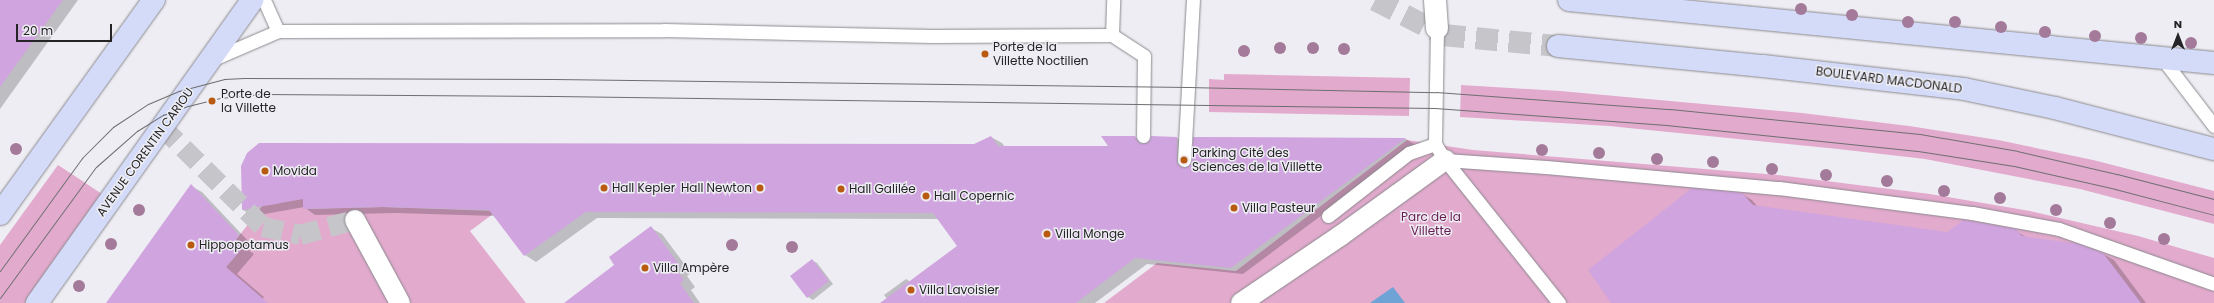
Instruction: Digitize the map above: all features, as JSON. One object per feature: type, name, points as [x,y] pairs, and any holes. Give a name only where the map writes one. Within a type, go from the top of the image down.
[{"type":"main road","points":[[0,214],[154,0]]},
{"type":"main road","name":"AVENUE CORENTIN CARIOU","points":[[37,303],[252,0]]},
{"type":"main road","points":[[1569,0],[2214,63]]},
{"type":"main road","name":"BOULEVARD MACDONALD","points":[[1558,46],[1763,66],[1964,89],[2062,110],[2214,148]]},
{"type":"street","points":[[1435,0],[1437,28]]},
{"type":"street","points":[[1241,303],[1340,236],[1440,152]]},
{"type":"street","points":[[355,220],[400,303]]},
{"type":"lane","points":[[264,0],[278,31]]},
{"type":"lane","points":[[1112,35],[1113,0]]},
{"type":"lane","points":[[1184,160],[1193,0]]},
{"type":"lane","points":[[1437,28],[1440,152],[1559,303]]},
{"type":"lane","points":[[210,61],[278,31],[664,30],[932,36],[1112,35],[1144,56],[1143,136]]},
{"type":"lane","points":[[2162,58],[2214,126]]},
{"type":"lane","points":[[1328,216],[1409,153],[1440,152],[1546,167],[1779,188],[1972,213],[2059,229],[2214,284]]},
{"type":"green space","points":[[1224,74],[1410,78],[1409,116],[1209,112],[1209,79],[1224,80]]},
{"type":"green space","points":[[1461,85],[1560,91],[1802,113],[1909,126],[1998,140],[2093,160],[2214,191],[2214,224],[2080,189],[1925,159],[1609,126],[1460,117]]},
{"type":"green space","name":"Parc de la Villette","points":[[1407,140],[1473,150],[1778,175],[1930,194],[2030,211],[2138,236],[2214,258],[2214,303],[1104,303],[1157,263],[1236,271]]},
{"type":"green space","points":[[58,165],[102,194],[25,303],[0,303],[0,245]]},
{"type":"green space","points":[[303,194],[304,209],[383,207],[497,211],[470,231],[526,303],[242,303],[226,267],[243,247],[235,241],[263,205],[276,204]]},
{"type":"water","points":[[1393,287],[1405,303],[1370,303]]},
{"type":"building","points":[[0,0],[63,0],[0,87]]},
{"type":"building","points":[[991,136],[998,146],[1108,146],[1101,136],[1135,136],[1139,143],[1143,144],[1150,140],[1151,136],[1177,137],[1177,163],[1184,168],[1190,165],[1192,161],[1193,137],[1406,138],[1231,268],[1135,258],[1076,303],[880,303],[957,246],[933,213],[586,212],[524,256],[489,210],[383,207],[303,209],[303,199],[242,210],[241,166],[247,153],[259,143],[974,144]]},
{"type":"building","points":[[191,184],[239,235],[235,241],[243,247],[226,267],[268,303],[106,303]]},
{"type":"building","points":[[1692,188],[1742,193],[1753,205],[1947,232],[1964,220],[2016,229],[2022,236],[2079,244],[2103,253],[2141,303],[1611,303],[1588,270]]},
{"type":"building","name":"Villa Ampère","points":[[651,226],[680,266],[677,270],[684,280],[680,283],[694,303],[564,303],[614,265],[609,257]]},
{"type":"building","points":[[812,259],[829,281],[807,298],[790,276]]},
{"type":"tunnel","points":[[1375,0],[1443,35],[1558,46]]},
{"type":"tunnel","points":[[162,127],[263,227],[300,235],[355,220]]},
{"type":"tram line","points":[[0,271],[82,158],[113,127],[148,104],[179,91],[224,79],[244,78],[554,79],[1189,87],[1436,92],[1670,109],[1920,134],[2017,151],[2117,174],[2214,199]]},
{"type":"tram line","points":[[0,298],[96,167],[137,131],[163,115],[188,106],[220,98],[261,94],[555,96],[1435,108],[1666,125],[1918,151],[2014,166],[2115,189],[2214,215]]},
{"type":"place","name":"Porte de la Villette Noctilien","points":[[985,54]]},
{"type":"place","name":"Porte de la Villette","points":[[212,101]]},
{"type":"place","name":"Parking Cité des Sciences de la Villette","points":[[1184,160]]},
{"type":"place","name":"Movida","points":[[265,171]]},
{"type":"place","name":"Hall Kepler","points":[[604,188]]},
{"type":"place","name":"Hall Newton","points":[[760,188]]},
{"type":"place","name":"Hall Galilée","points":[[841,189]]},
{"type":"place","name":"Hall Copernic","points":[[926,196]]},
{"type":"place","name":"Villa Pasteur","points":[[1234,208]]},
{"type":"place","name":"Villa Monge","points":[[1047,234]]},
{"type":"place","name":"Hippopotamus","points":[[191,245]]},
{"type":"place","name":"Villa Ampère","points":[[645,268]]},
{"type":"place","name":"Villa Lavoisier","points":[[911,290]]}]
